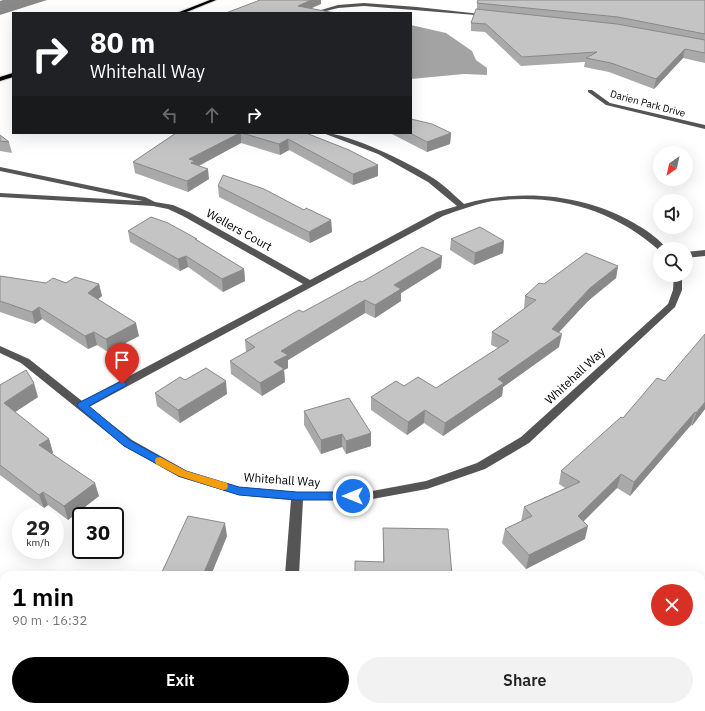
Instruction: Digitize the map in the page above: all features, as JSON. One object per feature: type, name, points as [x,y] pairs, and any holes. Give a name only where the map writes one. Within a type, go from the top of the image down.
[{"type":"main road","points":[[183,12],[214,0]]},
{"type":"main road","points":[[0,79],[12,75]]},
{"type":"street","points":[[316,12],[332,7],[351,5],[385,5],[494,16]]},
{"type":"street","name":"Darien Park Drive","points":[[590,91],[608,104],[705,128]]},
{"type":"street","points":[[329,134],[380,153],[430,180],[462,206]]},
{"type":"street","name":"Wellers Court","points":[[0,169],[144,199],[153,204]]},
{"type":"street","name":"Wellers Court","points":[[0,195],[153,204],[170,208],[186,214],[310,284]]},
{"type":"street","points":[[82,406],[440,214],[462,206],[493,199],[521,198],[550,200],[581,205],[606,213],[632,225],[653,238],[657,242]]},
{"type":"street","points":[[693,254],[705,253]]},
{"type":"street","name":"Whitehall Way","points":[[0,349],[25,361],[128,443],[183,474],[239,491],[297,496],[367,496],[428,485],[482,466],[525,440],[672,305],[678,293],[679,282]]},
{"type":"street","points":[[292,571],[297,496]]},
{"type":"shaded area","points":[[412,25],[446,33],[472,51],[476,60],[487,68],[487,75],[464,74],[412,79]]},
{"type":"building","points":[[260,0],[311,0],[298,6],[330,12],[229,12]]},
{"type":"building","points":[[478,0],[705,0],[705,34],[618,17],[477,3]]},
{"type":"building","points":[[476,9],[617,24],[705,40],[705,53],[685,49],[656,79],[611,63],[586,58],[597,52],[522,57],[486,24],[471,23]]},
{"type":"building","points":[[412,119],[432,124],[451,133],[427,142],[412,134]]},
{"type":"building","points":[[175,134],[238,134],[189,159],[195,161],[191,163],[208,169],[187,181],[133,162]]},
{"type":"building","points":[[245,134],[309,134],[349,150],[378,165],[353,174],[288,139],[279,144]]},
{"type":"building","points":[[0,135],[9,142],[0,141]]},
{"type":"building","points":[[223,175],[264,189],[304,210],[306,208],[331,220],[309,232],[218,186]]},
{"type":"building","points":[[151,217],[168,223],[197,239],[195,239],[244,269],[222,279],[186,256],[178,259],[128,231]]},
{"type":"building","points":[[480,227],[504,241],[475,253],[451,239]]},
{"type":"building","points":[[422,247],[442,256],[394,285],[401,289],[375,305],[365,300],[281,351],[288,355],[274,362],[284,369],[260,383],[230,361],[255,347],[245,340],[299,310],[303,312],[360,281],[362,282]]},
{"type":"building","points":[[586,253],[618,266],[590,288],[552,329],[562,334],[498,379],[504,383],[445,423],[425,410],[408,422],[371,397],[396,381],[404,386],[418,377],[436,388],[509,341],[492,332],[536,300],[525,296],[539,283],[544,284]]},
{"type":"building","points":[[0,276],[46,283],[53,278],[66,283],[75,277],[99,284],[88,293],[136,323],[106,339],[94,332],[85,336],[39,307],[32,312],[0,301]]},
{"type":"building","points":[[705,334],[705,402],[634,482],[621,474],[578,516],[588,526],[529,555],[505,529],[532,516],[524,507],[580,482],[561,471],[621,417],[623,418],[657,378],[665,381]]},
{"type":"building","points":[[206,368],[226,381],[178,410],[155,393],[180,377],[185,380]]},
{"type":"building","points":[[26,370],[34,383],[4,403],[49,439],[39,445],[95,483],[64,506],[43,492],[39,495],[0,465],[0,385]]},
{"type":"building","points":[[349,398],[371,433],[346,441],[342,434],[321,440],[304,411]]},
{"type":"building","points":[[188,516],[225,523],[205,571],[162,571]]},
{"type":"building","points":[[383,528],[448,529],[452,571],[355,571],[355,561],[384,562]]},
{"type":"slow traffic","points":[[160,461],[183,474],[223,486]]},
{"type":"route","points":[[122,384],[82,406],[128,443],[183,474],[239,491],[297,496],[353,496]]}]
